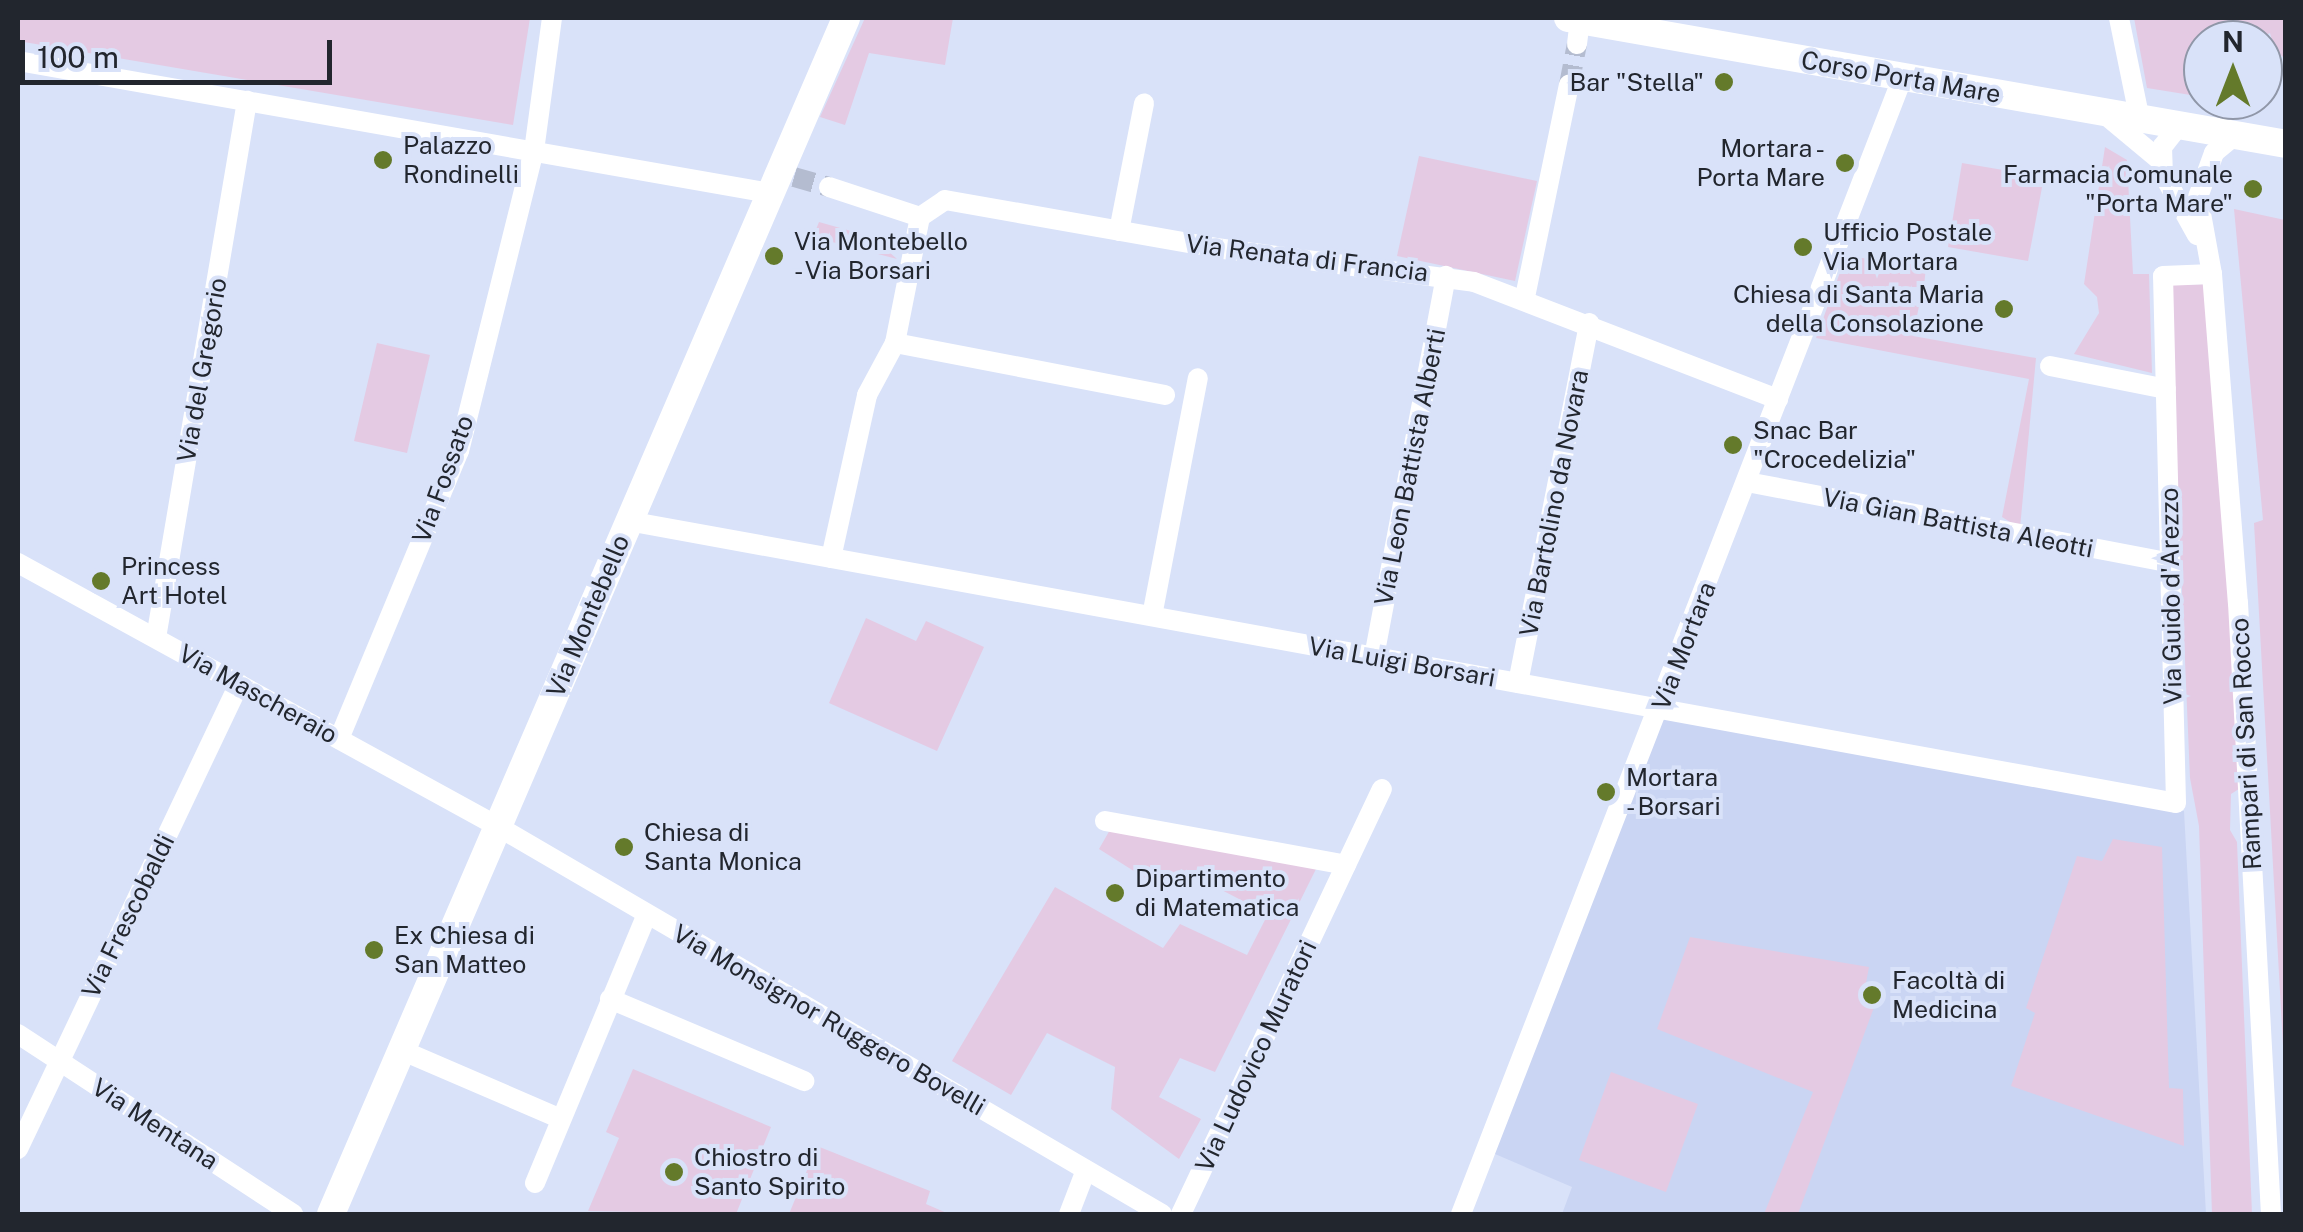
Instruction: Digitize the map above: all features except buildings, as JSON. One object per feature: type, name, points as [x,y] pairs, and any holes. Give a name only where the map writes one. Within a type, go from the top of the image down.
[{"type":"street","name":"Via Fossato","points":[[339,739],[459,451],[534,151],[552,18]]},
{"type":"street","name":"Via Montebello","points":[[331,1214],[628,521],[781,181],[846,18]]},
{"type":"street","points":[[2119,18],[2140,120]]},
{"type":"street","name":"Corso Porta Mare","points":[[1575,27],[1903,76],[2108,116],[2286,144]]},
{"type":"street","points":[[18,61],[534,151],[781,181]]},
{"type":"street","name":"Via Mortara","points":[[1461,1214],[1903,76]]},
{"type":"street","points":[[1525,297],[1569,85]]},
{"type":"street","name":"Via del Gregorio","points":[[156,638],[247,101]]},
{"type":"street","points":[[1119,231],[1144,103]]},
{"type":"street","name":"Rampari di San Rocco","points":[[2108,116],[2162,162],[2212,274]]},
{"type":"street","points":[[2162,162],[2162,147],[2178,128]]},
{"type":"street","name":"Corso Porta Mare","points":[[2234,136],[2286,130]]},
{"type":"street","name":"Rampari di San Rocco","points":[[2234,136],[2214,154],[2201,178],[2238,603],[2271,1214]]},
{"type":"street","points":[[828,187],[920,217],[894,343],[867,395],[831,558]]},
{"type":"street","name":"Via Renata di Francia","points":[[920,217],[930,205],[953,200],[1119,231],[1446,276],[1525,297],[1778,399]]},
{"type":"street","name":"Via Guido d'Arezzo","points":[[2176,803],[2163,276],[2212,274]]},
{"type":"street","name":"Via Leon Battista Alberti","points":[[1374,657],[1446,276]]},
{"type":"street","name":"Via Bartolino da Novara","points":[[1518,683],[1589,323]]},
{"type":"street","points":[[894,343],[1165,395]]},
{"type":"street","points":[[2050,366],[2166,390]]},
{"type":"street","points":[[1152,616],[1198,378]]},
{"type":"street","name":"Via Gian Battista Aleotti","points":[[1747,482],[2170,563]]},
{"type":"street","name":"Via Luigi Borsari","points":[[628,521],[2176,803]]},
{"type":"street","name":"Via Mascheraio","points":[[18,563],[498,826]]},
{"type":"street","name":"Via Frescobaldi","points":[[18,1148],[239,684]]},
{"type":"street","name":"Via Ludovico Muratori","points":[[1182,1214],[1382,790]]},
{"type":"street","points":[[1106,821],[1346,865]]},
{"type":"street","name":"Via Monsignor Ruggero Bovelli","points":[[498,826],[1162,1214]]},
{"type":"street","points":[[536,1182],[647,914]]},
{"type":"street","points":[[610,999],[804,1081]]},
{"type":"street","name":"Via Mentana","points":[[18,1034],[292,1214]]},
{"type":"street","points":[[401,1050],[561,1118]]},
{"type":"street","points":[[1069,1214],[1086,1170]]},
{"type":"shaded area","points":[[18,18],[530,18],[513,125],[18,41]]},
{"type":"shaded area","points":[[865,18],[953,18],[945,65],[869,53],[845,125],[820,117]]},
{"type":"shaded area","points":[[2134,18],[2285,18],[2285,58],[2283,20],[2183,20],[2183,94],[2147,88]]},
{"type":"shaded area","points":[[2105,147],[2127,160],[2133,274],[2149,274],[2152,373],[2074,354],[2099,313],[2097,297],[2084,284]]},
{"type":"shaded area","points":[[1419,156],[1537,181],[1515,281],[1397,256]]},
{"type":"shaded area","points":[[1962,163],[2044,177],[2028,261],[1948,247]]},
{"type":"shaded area","points":[[2234,209],[2285,220],[2285,1082],[2254,523],[2263,520]]},
{"type":"shaded area","points":[[819,222],[872,237],[897,259],[813,237]]},
{"type":"shaded area","points":[[1846,256],[1926,266],[1924,287],[1910,287],[1908,305],[1919,306],[1913,336],[2036,358],[2020,528],[2002,517],[2029,379],[1816,338]]},
{"type":"shaded area","points":[[2207,284],[2242,787],[2231,794],[2230,830],[2237,842],[2252,1214],[2212,1214],[2199,826],[2190,778],[2169,285]]},
{"type":"shaded area","points":[[377,343],[430,355],[407,453],[354,441]]},
{"type":"shaded area","points":[[866,618],[916,641],[926,621],[984,647],[937,751],[829,703]]},
{"type":"shaded area","name":"Facoltà di Medicina","points":[[1657,716],[2184,811],[2206,1214],[1562,1214],[1572,1187],[1488,1151]]},
{"type":"shaded area","points":[[1111,828],[1317,867],[1215,1072],[1180,1058],[1159,1097],[1201,1119],[1179,1159],[1111,1109],[1115,1067],[1047,1033],[1011,1095],[952,1061],[1055,887],[1163,948],[1180,924],[1247,955],[1268,914],[1181,869],[1167,892],[1099,849]]},
{"type":"shaded area","points":[[2113,839],[2162,847],[2169,1088],[2183,1089],[2184,1146],[2011,1086],[2035,1013],[2026,1008],[2077,856],[2102,861]]},
{"type":"shaded area","points":[[1690,937],[1869,967],[1866,983],[1880,991],[1798,1214],[1764,1214],[1813,1092],[1657,1029]]},
{"type":"shaded area","points":[[633,1069],[771,1127],[736,1214],[588,1211],[619,1138],[606,1132]]},
{"type":"shaded area","points":[[1611,1072],[1698,1104],[1666,1192],[1579,1160]]},
{"type":"shaded area","points":[[817,1146],[930,1191],[926,1204],[949,1214],[789,1214]]},
{"type":"tunnel","points":[[1569,85],[1577,44]]},
{"type":"tunnel","points":[[794,177],[829,187]]},
{"type":"place","name":"Bar \"Stella\"","points":[[1724,82]]},
{"type":"place","name":"Palazzo Rondinelli","points":[[383,160]]},
{"type":"place","name":"Mortara - Porta Mare","points":[[1845,163]]},
{"type":"place","name":"Farmacia Comunale \"Porta Mare\"","points":[[2253,189]]},
{"type":"place","name":"Ufficio Postale Via Mortara","points":[[1803,247]]},
{"type":"place","name":"Via Montebello - Via Borsari","points":[[774,256]]},
{"type":"place","name":"Chiesa di Santa Maria della Consolazione","points":[[2004,309]]},
{"type":"place","name":"Snac Bar \"Crocedelizia\"","points":[[1733,445]]},
{"type":"place","name":"Princess Art Hotel","points":[[101,581]]},
{"type":"place","name":"Mortara - Borsari","points":[[1606,792]]},
{"type":"place","name":"Chiesa di Santa Monica","points":[[624,847]]},
{"type":"place","name":"Dipartimento di Matematica","points":[[1115,893]]},
{"type":"place","name":"Ex Chiesa di San Matteo","points":[[374,950]]},
{"type":"place","name":"Facoltà di Medicina","points":[[1872,995]]},
{"type":"place","name":"Chiostro di Santo Spirito","points":[[674,1172]]}]
